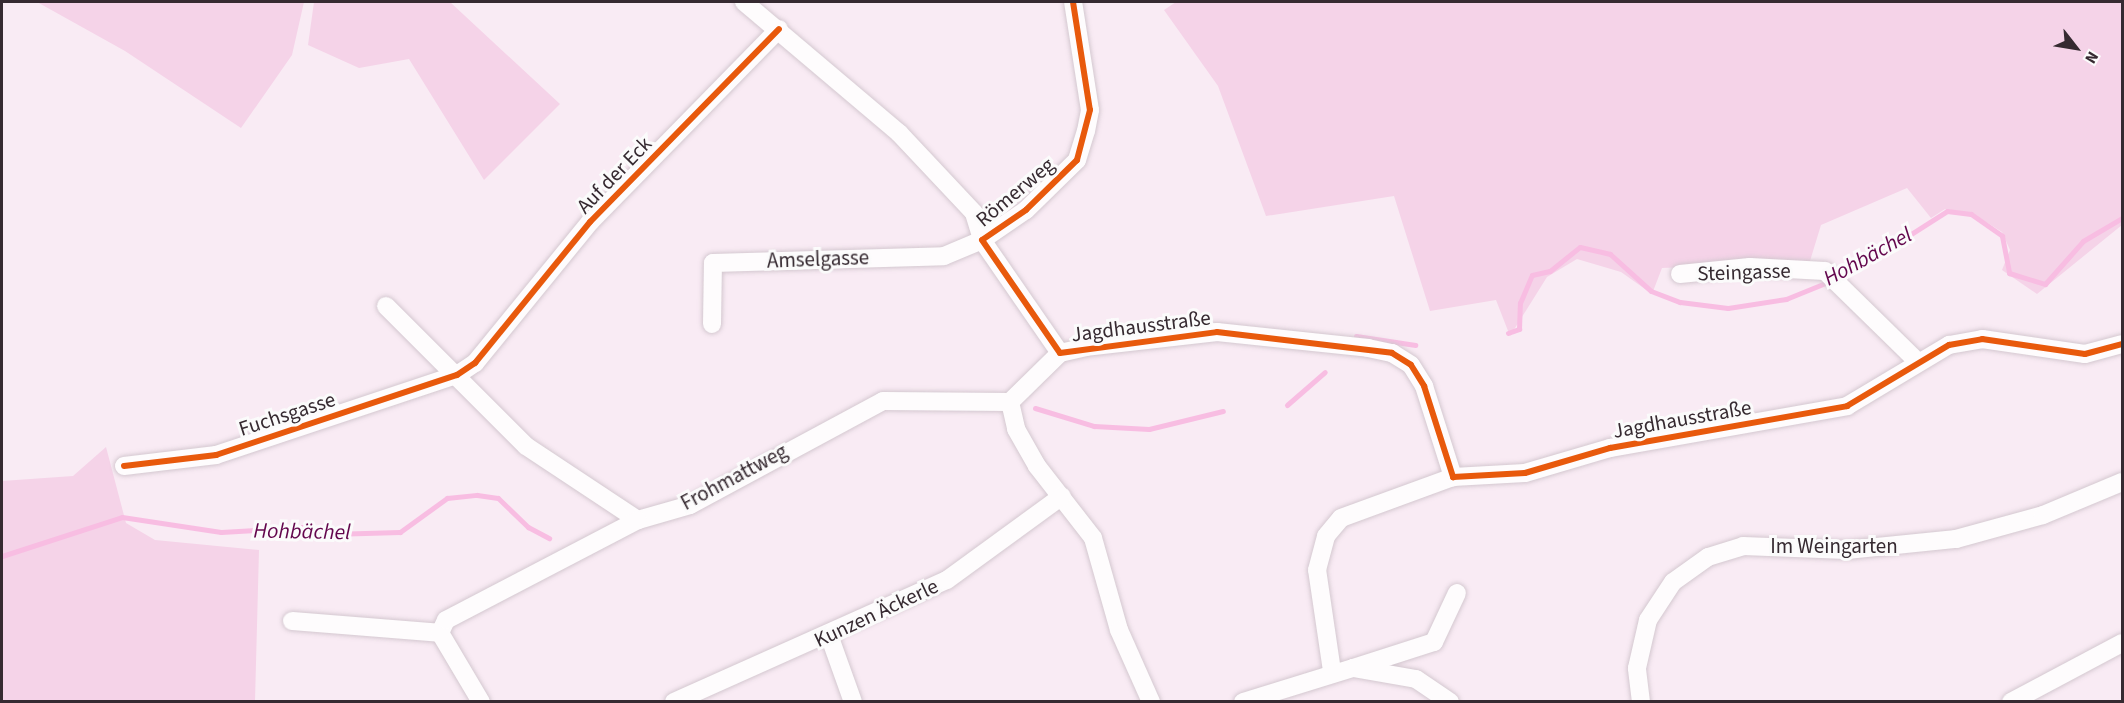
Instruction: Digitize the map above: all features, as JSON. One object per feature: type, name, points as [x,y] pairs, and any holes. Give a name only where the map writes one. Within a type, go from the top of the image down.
[{"type":"street","points":[[744,2],[779,29],[899,133],[974,213],[982,240]]},
{"type":"street","name":"Römerweg","points":[[1060,353],[982,240],[1026,210],[1077,160],[1090,110],[1072,2]]},
{"type":"street","name":"Auf der Eck","points":[[457,375],[475,363],[590,222],[779,29]]},
{"type":"street","name":"Amselgasse","points":[[712,324],[713,263],[944,255],[982,240]]},
{"type":"street","name":"Steingasse","points":[[1680,274],[1750,267],[1824,271],[1845,286],[1916,360]]},
{"type":"street","points":[[386,306],[526,446],[638,520],[470,605],[446,620],[440,633]]},
{"type":"street","name":"Jagdhausstraße","points":[[1010,402],[1060,353],[1217,332],[1392,353],[1411,365],[1424,386],[1453,477],[1525,473],[1610,448],[1847,406],[1916,360],[1948,345],[1982,339],[2085,354],[2122,344]]},
{"type":"street","name":"Fuchsgasse","points":[[124,466],[216,455],[457,375]]},
{"type":"street","name":"Frohmattweg","points":[[638,520],[690,505],[883,401],[1010,402]]},
{"type":"street","points":[[1010,402],[1016,429],[1093,538],[1119,630],[1151,702]]},
{"type":"street","points":[[1332,671],[1317,570],[1326,536],[1341,518],[1453,477]]},
{"type":"street","name":"Im Weingarten","points":[[1641,702],[1637,668],[1648,620],[1673,582],[1708,557],[1743,546],[1846,550],[1956,539],[2043,515],[2122,482]]},
{"type":"street","name":"Kunzen Äckerle","points":[[674,702],[829,635],[947,580],[1062,496]]},
{"type":"street","points":[[1243,702],[1332,671],[1353,668],[1434,642],[1457,593]]},
{"type":"street","points":[[292,621],[440,633]]},
{"type":"street","points":[[440,633],[481,702]]},
{"type":"street","points":[[829,635],[853,702]]},
{"type":"street","points":[[2011,702],[2122,643]]},
{"type":"street","points":[[1353,668],[1416,679],[1450,702]]},
{"type":"shaded area","points":[[37,2],[304,2],[292,55],[241,128],[125,51]]},
{"type":"shaded area","points":[[314,2],[450,2],[560,104],[484,180],[409,59],[359,68],[308,45]]},
{"type":"shaded area","points":[[1176,2],[2122,2],[2122,225],[2037,294],[2002,270],[2010,250],[2002,232],[1972,213],[1945,209],[1931,218],[1907,188],[1821,225],[1810,261],[1662,268],[1652,294],[1621,272],[1577,259],[1547,277],[1510,336],[1496,300],[1430,311],[1394,196],[1266,216],[1218,86],[1164,10]]},
{"type":"shaded area","points":[[106,447],[126,523],[155,540],[259,550],[255,701],[2,701],[2,481],[73,476]]},
{"type":"waterway","name":"Hohbächel","points":[[1508,333],[1519,329],[1520,303],[1532,275],[1550,271],[1580,247],[1610,254],[1651,291],[1680,302],[1728,308],[1786,299],[1850,273],[1947,211],[1971,214],[2002,236],[2009,273],[2045,284],[2083,241],[2122,218]]},
{"type":"waterway","name":"Hohbächel","points":[[1356,336],[1415,345]]},
{"type":"waterway","name":"Hohbächel","points":[[1287,405],[1325,372]]},
{"type":"waterway","name":"Hohbächel","points":[[1035,408],[1094,426],[1149,429],[1223,411]]},
{"type":"waterway","name":"Hohbächel","points":[[2,556],[122,517],[221,532],[302,527],[330,534],[400,532],[447,498],[477,495],[498,498],[528,527],[549,538]]},
{"type":"cycle path","points":[[1073,2],[1090,110],[1077,160],[1026,210],[982,240],[1060,353],[1217,332],[1392,353],[1411,365],[1424,386],[1453,477],[1525,473],[1610,448],[1847,406],[1949,345],[1982,339],[2085,354],[2122,344]]},
{"type":"cycle path","points":[[124,466],[216,455],[457,375],[475,363],[590,222],[779,29]]}]
